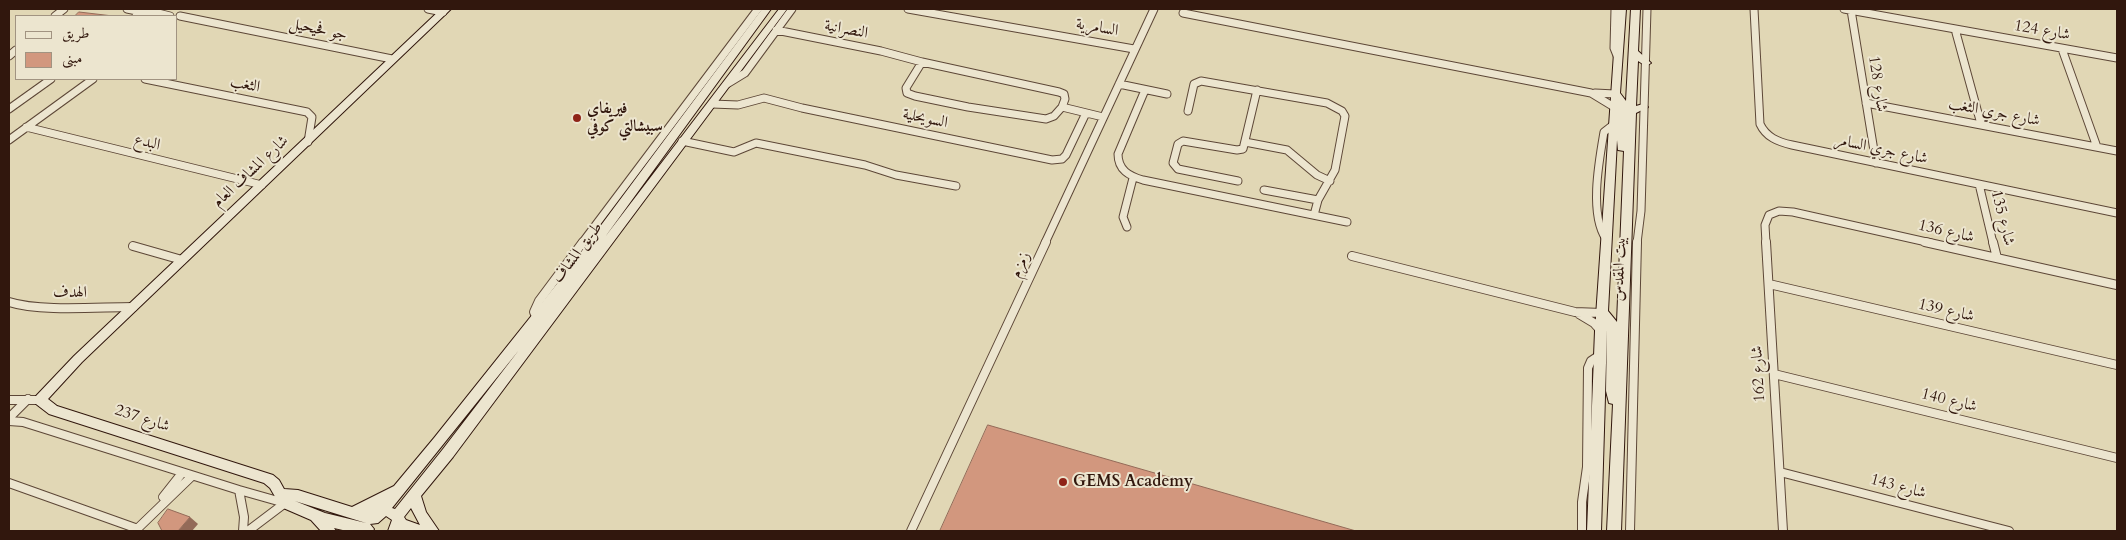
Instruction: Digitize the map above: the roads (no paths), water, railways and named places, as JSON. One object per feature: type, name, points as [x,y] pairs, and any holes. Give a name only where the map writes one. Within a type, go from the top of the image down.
[{"type":"street","points":[[127,9],[161,15]]},
{"type":"street","points":[[178,17],[190,9]]},
{"type":"street","points":[[428,9],[445,10]]},
{"type":"street","name":"طريق المشاف","points":[[537,318],[534,312],[536,304],[758,9]]},
{"type":"street","name":"طريق المشاف","points":[[371,524],[537,318],[624,204],[683,120],[766,9]]},
{"type":"street","name":"طريق المشاف","points":[[397,524],[414,496],[783,9]]},
{"type":"street","points":[[727,84],[745,73],[792,9]]},
{"type":"street","name":"السامرية","points":[[908,9],[1134,49]]},
{"type":"street","name":"زمزم","points":[[911,531],[1154,9]]},
{"type":"street","name":"بيت المقدس","points":[[1614,531],[1635,9]]},
{"type":"street","name":"بيت المقدس","points":[[1630,531],[1637,236],[1641,211],[1643,107],[1646,63],[1644,47],[1647,9]]},
{"type":"street","name":"شارع جري السامر","points":[[1754,9],[1762,129],[1781,142],[2117,213]]},
{"type":"street","name":"شارع 128","points":[[1847,9],[1876,163]]},
{"type":"street","name":"شارع 124","points":[[1847,9],[2117,58]]},
{"type":"street","name":"شارع المشاف العام","points":[[34,400],[445,10]]},
{"type":"street","name":"بيت المقدس","points":[[1594,531],[1601,331],[1618,58],[1616,10]]},
{"type":"street","points":[[1183,13],[1585,92],[1615,94],[1622,102],[1621,144],[1628,174]]},
{"type":"street","name":"جو فحيحيل","points":[[178,18],[392,60]]},
{"type":"street","points":[[1955,29],[1981,124]]},
{"type":"street","name":"النصرانية","points":[[776,30],[881,51],[922,62],[1059,92],[1064,94],[1065,100],[1062,107]]},
{"type":"street","points":[[2062,49],[2097,147]]},
{"type":"street","points":[[1634,53],[1646,63]]},
{"type":"street","points":[[922,62],[906,88],[907,93],[915,96],[968,108],[1046,119],[1054,116],[1062,107],[1104,117]]},
{"type":"street","points":[[9,109],[50,80]]},
{"type":"street","points":[[9,140],[92,80]]},
{"type":"street","name":"الثغب","points":[[150,80],[307,112],[312,117],[308,142]]},
{"type":"street","points":[[1188,111],[1194,84],[1197,82],[1257,90],[1327,103],[1342,111],[1345,116],[1335,170],[1318,200],[1314,215]]},
{"type":"street","points":[[1118,84],[1167,94]]},
{"type":"street","points":[[1145,90],[1118,154],[1117,161],[1119,167],[1133,178],[1347,222]]},
{"type":"street","points":[[1238,181],[1178,169],[1173,164],[1178,144],[1181,141],[1239,151],[1244,148],[1257,90]]},
{"type":"street","points":[[1585,92],[1602,98],[1614,108]]},
{"type":"street","points":[[720,93],[732,104]]},
{"type":"street","name":"السويحلية","points":[[712,104],[741,104],[757,98],[770,99],[802,108],[1052,160],[1062,159],[1066,155],[1086,113]]},
{"type":"street","name":"شارع جري الثغب","points":[[1866,103],[2117,151]]},
{"type":"street","points":[[1630,112],[1643,107]]},
{"type":"street","name":"البدع","points":[[26,127],[262,185]]},
{"type":"street","points":[[682,141],[734,152],[756,143],[865,165],[896,175],[956,186]]},
{"type":"street","points":[[1245,142],[1287,150],[1317,175],[1330,181]]},
{"type":"street","points":[[1127,227],[1123,217],[1133,178]]},
{"type":"street","name":"شارع 135","points":[[1979,184],[1998,258]]},
{"type":"street","points":[[1264,190],[1318,200]]},
{"type":"street","name":"شارع 136","points":[[1769,215],[1779,211],[1793,212],[2117,285]]},
{"type":"street","name":"شارع 162","points":[[1769,215],[1765,225],[1783,531]]},
{"type":"street","points":[[132,246],[182,260]]},
{"type":"street","points":[[1352,256],[1575,312],[1602,313],[1613,328],[1611,384],[1618,417]]},
{"type":"street","name":"شارع 139","points":[[1768,284],[2117,365]]},
{"type":"street","name":"الهدف","points":[[9,302],[33,307],[133,307]]},
{"type":"street","points":[[1575,312],[1594,323],[1601,331]]},
{"type":"street","name":"بيت المقدس","points":[[1582,531],[1582,502],[1587,468],[1588,368],[1591,362],[1600,355]]},
{"type":"street","name":"شارع 140","points":[[1774,374],[2117,458]]},
{"type":"street","points":[[9,400],[34,400]]},
{"type":"street","points":[[9,420],[34,400]]},
{"type":"street","name":"شارع 237","points":[[34,400],[52,410],[268,479],[275,483],[283,498],[313,514],[346,526],[371,524]]},
{"type":"street","points":[[9,420],[23,422],[239,490],[283,498],[298,496],[352,513],[371,524],[388,513],[397,524],[420,531]]},
{"type":"street","name":"شارع 143","points":[[1780,472],[2009,531]]},
{"type":"street","points":[[135,529],[182,473]]},
{"type":"street","points":[[135,529],[192,476]]},
{"type":"street","points":[[9,483],[135,529]]},
{"type":"street","points":[[352,513],[385,497],[404,483]]},
{"type":"street","points":[[239,490],[244,517],[243,531]]},
{"type":"street","points":[[414,496],[420,515],[432,531]]},
{"type":"street","points":[[248,531],[283,498]]},
{"type":"street","points":[[313,514],[329,531]]},
{"type":"place","name":"فيريفاي سبيشالتي كوفي","points":[[577,118]]},
{"type":"place","name":"GEMS Academy","points":[[1063,482]]}]
